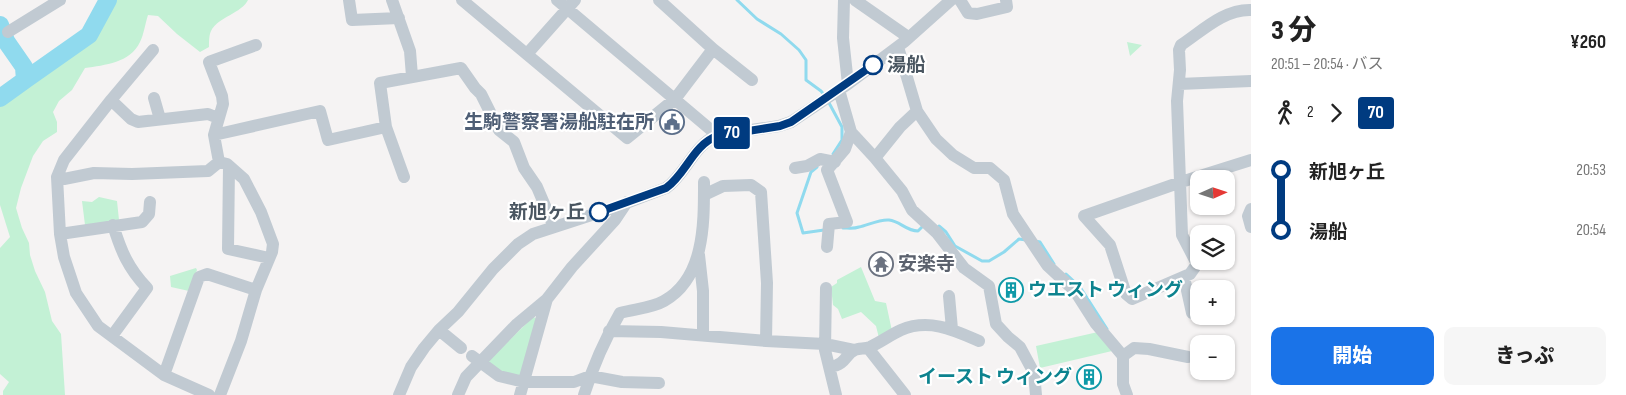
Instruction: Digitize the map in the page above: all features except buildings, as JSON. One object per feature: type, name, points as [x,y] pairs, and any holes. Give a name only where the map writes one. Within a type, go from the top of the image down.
[{"type":"street","points":[[8,32],[60,0]]},
{"type":"street","points":[[349,0],[352,20],[399,18]]},
{"type":"street","points":[[392,0],[410,51],[412,76]]},
{"type":"street","points":[[462,0],[627,138],[675,99],[713,49]]},
{"type":"street","points":[[557,0],[571,4],[717,136]]},
{"type":"street","points":[[659,0],[713,49],[752,80]]},
{"type":"street","points":[[827,248],[829,224],[847,222],[827,170],[845,148],[851,132],[844,87],[844,0]]},
{"type":"street","points":[[855,0],[908,37]]},
{"type":"street","points":[[399,395],[412,367],[424,348],[458,312],[493,269],[518,244],[534,234],[554,226],[616,207],[651,194],[673,183],[695,154],[711,138],[784,125],[791,122],[844,87],[898,46],[951,0]]},
{"type":"street","points":[[960,0],[968,13],[977,14],[1007,7],[1006,0]]},
{"type":"street","points":[[527,54],[571,4]]},
{"type":"street","points":[[1251,10],[1226,15],[1181,45],[1179,50],[1180,70],[1177,110],[1181,182],[1182,235],[1197,264],[1190,274],[1132,299],[1126,294],[1110,246],[1084,216],[1181,182],[1251,160]]},
{"type":"street","points":[[256,45],[209,62],[222,96],[223,104],[214,134],[224,164],[228,249],[269,258]]},
{"type":"street","points":[[898,46],[917,111],[936,139],[952,155],[974,168],[990,168],[1004,180],[1013,214],[1047,265],[1075,292],[1096,324],[1123,356],[1123,384],[1128,395]]},
{"type":"street","points":[[154,50],[111,100],[64,160],[57,177],[60,234],[64,257],[76,293],[98,326],[164,375],[209,395]]},
{"type":"street","points":[[404,177],[386,127],[380,82],[461,68],[475,88],[482,94],[499,130],[514,142],[524,168],[537,187],[554,226]]},
{"type":"street","points":[[1179,84],[1251,81]]},
{"type":"street","points":[[154,98],[160,119]]},
{"type":"street","points":[[111,100],[138,122],[208,114],[218,118]]},
{"type":"street","points":[[214,134],[320,110],[328,140],[386,127]]},
{"type":"street","points":[[875,158],[900,127],[917,111]]},
{"type":"street","points":[[851,132],[902,191],[912,210],[937,233],[964,268],[989,286],[996,324],[1020,346],[1034,374],[1036,395]]},
{"type":"street","points":[[794,168],[807,166],[820,159],[835,162]]},
{"type":"street","points":[[57,177],[64,179],[94,174],[208,171],[224,164]]},
{"type":"street","points":[[220,395],[273,244],[257,201],[244,179],[224,164]]},
{"type":"street","points":[[584,395],[609,331],[620,312],[664,302],[676,293],[690,276],[699,253],[704,188],[751,185],[762,192],[767,283],[766,342]]},
{"type":"street","points":[[60,234],[142,222],[149,214],[150,202]]},
{"type":"street","points":[[458,395],[466,377],[471,355],[517,324],[547,299],[572,267],[616,220],[627,202]]},
{"type":"street","points":[[1251,209],[1248,216],[1251,227]]},
{"type":"street","points":[[112,336],[147,288],[133,274],[119,246],[113,225]]},
{"type":"street","points":[[699,253],[703,283],[703,335]]},
{"type":"street","points":[[164,375],[199,278],[207,274],[256,290]]},
{"type":"street","points":[[1184,277],[1190,304]]},
{"type":"street","points":[[826,288],[824,344],[836,395]]},
{"type":"street","points":[[949,296],[952,329]]},
{"type":"street","points":[[520,395],[547,299]]},
{"type":"street","points":[[609,331],[661,332],[766,342],[824,344],[854,350],[868,348],[902,330],[921,325],[952,329],[980,341]]},
{"type":"street","points":[[439,330],[499,376],[524,382],[574,382],[590,376],[622,382],[659,383]]},
{"type":"street","points":[[868,348],[905,395]]},
{"type":"street","points":[[1123,356],[1134,348],[1188,356]]},
{"type":"street","points":[[830,367],[842,363],[854,350]]},
{"type":"green space","points":[[114,0],[248,0],[241,8],[214,26],[210,34],[209,47],[200,52],[158,16],[148,15],[143,36],[136,49],[116,62],[85,68],[72,90],[59,101],[53,112],[57,122],[57,132],[43,141],[33,156],[16,208],[29,243],[30,255],[35,271],[45,292],[52,321],[61,334],[65,395],[3,395],[3,391],[9,382],[0,374],[0,248],[10,237],[0,205],[0,102],[90,39]]},
{"type":"green space","points":[[1127,42],[1142,45],[1130,56]]},
{"type":"green space","points":[[99,197],[117,201],[119,220],[85,225],[82,201],[92,202]]},
{"type":"green space","points":[[861,267],[875,301],[886,303],[892,331],[879,338],[876,326],[861,312],[842,319],[838,309],[833,305],[831,287],[837,283],[837,280]]},
{"type":"green space","points":[[196,268],[197,270],[189,291],[171,287],[170,276]]},
{"type":"green space","points":[[533,317],[536,318],[521,374],[515,378],[489,365],[489,360]]},
{"type":"green space","points":[[1098,332],[1112,351],[1040,368],[1036,346]]},
{"type":"waterway","points":[[25,80],[89,35],[108,0]]},
{"type":"waterway","points":[[737,0],[757,19],[781,34],[799,50],[806,60],[806,80],[825,96]]},
{"type":"waterway","points":[[0,25],[6,41],[24,67],[25,80],[0,98]]},
{"type":"waterway","points":[[828,101],[842,127],[842,140],[833,154]]},
{"type":"waterway","points":[[817,167],[811,172],[797,213],[803,233],[824,230]]},
{"type":"waterway","points":[[843,228],[855,228],[885,220],[896,222],[914,231],[918,231],[923,226]]},
{"type":"waterway","points":[[939,226],[946,232],[955,246],[982,261],[989,261],[1004,252],[1019,239],[1026,240]]},
{"type":"waterway","points":[[1035,241],[1040,242],[1054,264]]},
{"type":"waterway","points":[[1066,274],[1080,287],[1107,329]]},
{"type":"bus line","name":"70","points":[[599,212],[666,188],[673,183],[695,154],[711,138],[780,126],[791,122],[873,65]]},
{"type":"place","name":"湯船","points":[[873,65]]},
{"type":"place","name":"生駒警察署湯船駐在所","points":[[672,122]]},
{"type":"place","name":"新旭ヶ丘","points":[[599,212]]},
{"type":"place","name":"安楽寺","points":[[881,264]]},
{"type":"place","name":"ウエスト ウィング","points":[[1011,290]]},
{"type":"place","name":"イースト ウィング","points":[[1089,377]]}]
